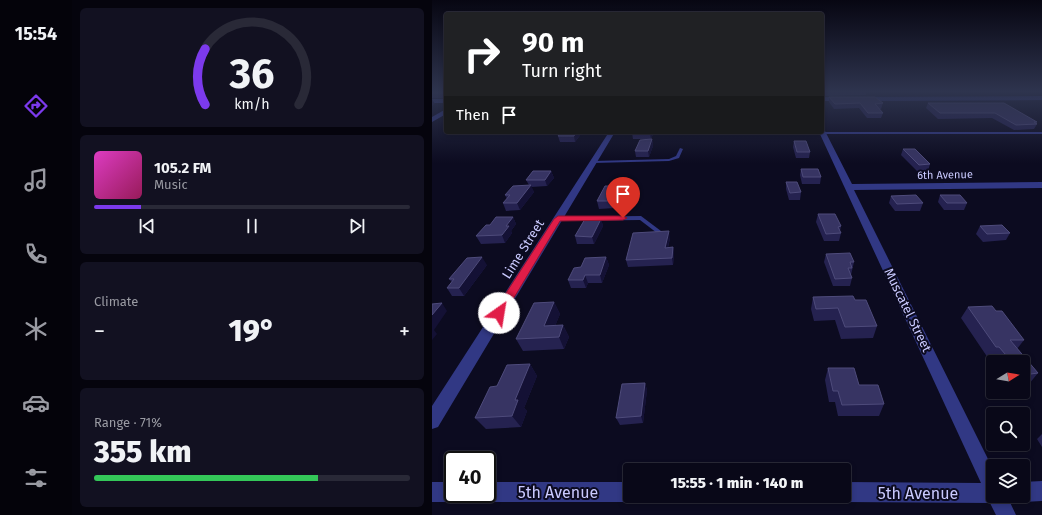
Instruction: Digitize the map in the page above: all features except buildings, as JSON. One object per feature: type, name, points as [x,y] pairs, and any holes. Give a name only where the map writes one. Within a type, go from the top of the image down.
[{"type":"street","name":"Lime Street","points":[[432,421],[611,134]]},
{"type":"street","name":"Muscatel Street","points":[[823,134],[986,474]]},
{"type":"street","name":"6th Avenue","points":[[849,187],[1042,185]]},
{"type":"street","points":[[1030,492],[1042,491]]},
{"type":"street","points":[[432,492],[444,492]]},
{"type":"street","name":"5th Avenue","points":[[496,492],[623,492]]},
{"type":"street","name":"5th Avenue","points":[[851,492],[986,493]]},
{"type":"street","points":[[1000,503],[1006,515]]},
{"type":"lane","points":[[824,132],[1042,133]]},
{"type":"lane","points":[[593,162],[669,160],[678,157],[681,149]]},
{"type":"lane","points":[[558,219],[641,218],[659,232]]},
{"type":"route","points":[[499,313],[558,219],[623,218]]}]
